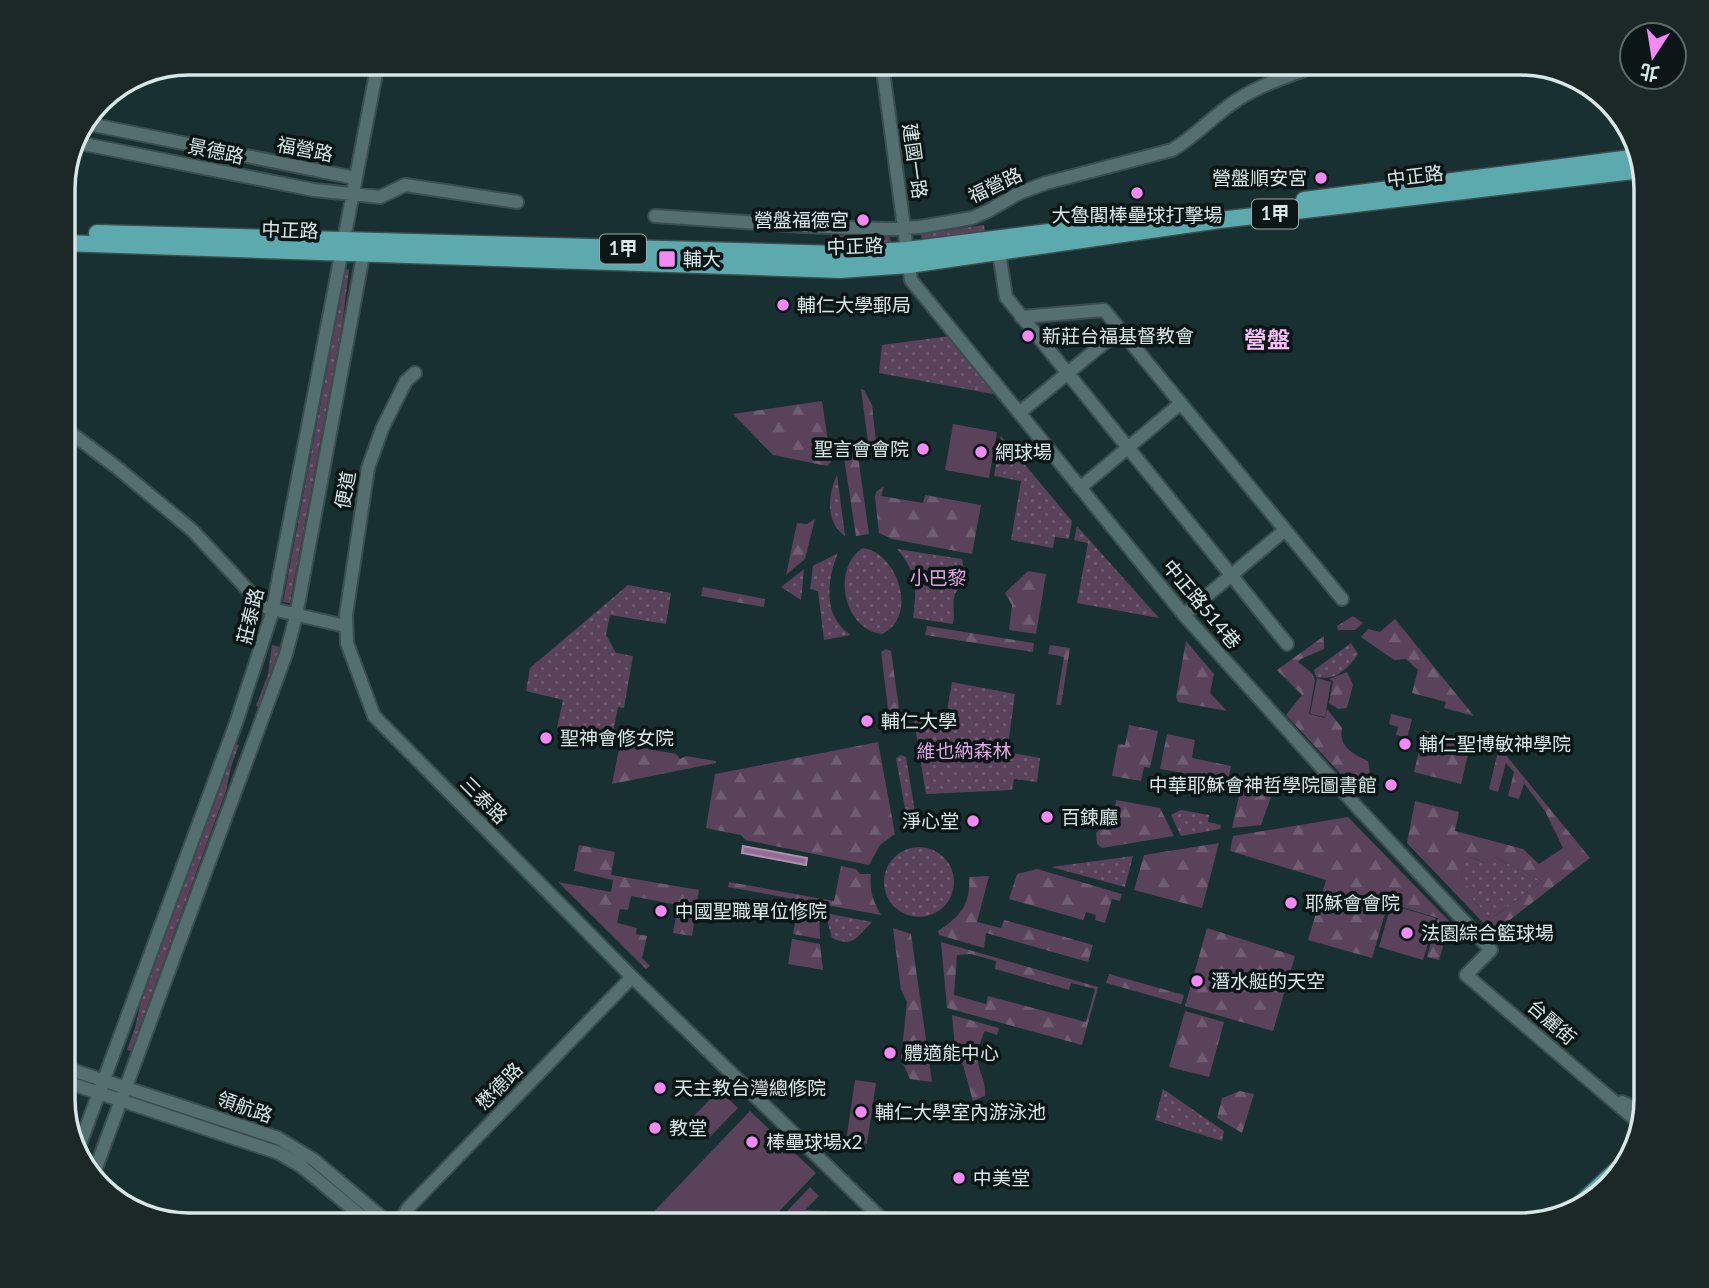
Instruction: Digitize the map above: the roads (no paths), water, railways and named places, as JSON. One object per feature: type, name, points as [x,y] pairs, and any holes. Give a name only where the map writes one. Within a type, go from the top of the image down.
[{"type":"main road","name":"中正路","points":[[908,258],[1629,158]]},
{"type":"main road","name":"中正路","points":[[75,243],[365,246],[822,262],[999,253],[1220,220],[1632,171]]},
{"type":"main road","name":"中正路","points":[[75,233],[341,246]]},
{"type":"street","name":"莊泰路","points":[[83,1138],[231,722],[264,642],[273,610],[376,75]]},
{"type":"street","name":"建國一路","points":[[884,75],[908,258]]},
{"type":"street","name":"福營路","points":[[655,216],[803,226],[905,229],[972,218],[1019,193],[1046,183],[1172,150],[1190,140],[1237,100],[1293,75]]},
{"type":"street","name":"福營路","points":[[96,125],[355,178]]},
{"type":"street","name":"景德路","points":[[85,144],[292,187],[352,194]]},
{"type":"street","points":[[352,194],[380,197],[405,185],[517,202]]},
{"type":"street","points":[[97,1165],[262,729],[286,653],[296,616],[365,246]]},
{"type":"street","points":[[999,253],[1006,297],[1287,644]]},
{"type":"street","name":"中正路514巷","points":[[908,258],[911,280],[1184,615],[1491,950]]},
{"type":"street","points":[[1021,317],[1104,310],[1342,599]]},
{"type":"street","points":[[1019,413],[1120,330]]},
{"type":"street","name":"便道","points":[[345,626],[360,510],[369,468],[382,429],[406,381],[415,373]]},
{"type":"street","points":[[1080,488],[1181,403]]},
{"type":"street","points":[[75,437],[192,530],[264,607],[345,626]]},
{"type":"street","points":[[1184,615],[1285,530]]},
{"type":"street","name":"三泰路","points":[[345,626],[347,643],[374,716],[632,977],[876,1213]]},
{"type":"street","points":[[231,722],[262,729]]},
{"type":"street","name":"台麗街","points":[[1491,950],[1466,975],[1632,1117]]},
{"type":"street","name":"懋德路","points":[[405,1213],[632,977]]},
{"type":"street","name":"領航路","points":[[75,1071],[104,1080],[123,1093],[240,1145],[290,1158],[357,1213]]},
{"type":"street","name":"領航路","points":[[75,1085],[100,1093],[123,1093],[267,1134],[314,1160],[377,1213]]},
{"type":"street","points":[[1600,1090],[1633,1108]]},
{"type":"place","name":"營盤順安宮","points":[[1321,178]]},
{"type":"place","name":"大魯閣棒壘球打擊場","points":[[1137,193]]},
{"type":"place","name":"營盤福德宮","points":[[863,220]]},
{"type":"place","name":"輔大","points":[[667,259]]},
{"type":"place","name":"輔仁大學郵局","points":[[783,305]]},
{"type":"place","name":"新莊台福基督教會","points":[[1028,336]]},
{"type":"place","name":"聖言會會院","points":[[923,449]]},
{"type":"place","name":"網球場","points":[[981,452]]},
{"type":"place","name":"輔仁大學","points":[[867,721]]},
{"type":"place","name":"聖神會修女院","points":[[546,738]]},
{"type":"place","name":"輔仁聖博敏神學院","points":[[1405,744]]},
{"type":"place","name":"中華耶穌會神哲學院圖書館","points":[[1391,785]]},
{"type":"place","name":"百鍊廳","points":[[1047,817]]},
{"type":"place","name":"淨心堂","points":[[973,821]]},
{"type":"place","name":"耶穌會會院","points":[[1291,903]]},
{"type":"place","name":"中國聖職單位修院","points":[[661,911]]},
{"type":"place","name":"法園綜合籃球場","points":[[1407,933]]},
{"type":"place","name":"潛水艇的天空","points":[[1197,981]]},
{"type":"place","name":"體適能中心","points":[[890,1053]]},
{"type":"place","name":"天主教台灣總修院","points":[[660,1088]]},
{"type":"place","name":"輔仁大學室內游泳池","points":[[861,1112]]},
{"type":"place","name":"教堂","points":[[655,1128]]},
{"type":"place","name":"棒壘球場x2","points":[[752,1142]]},
{"type":"place","name":"中美堂","points":[[959,1178]]},
{"type":"district","name":"營盤","points":[[1267,340]]},
{"type":"park label","name":"小巴黎","points":[[938,578]]},
{"type":"park label","name":"維也納森林","points":[[964,751]]}]
